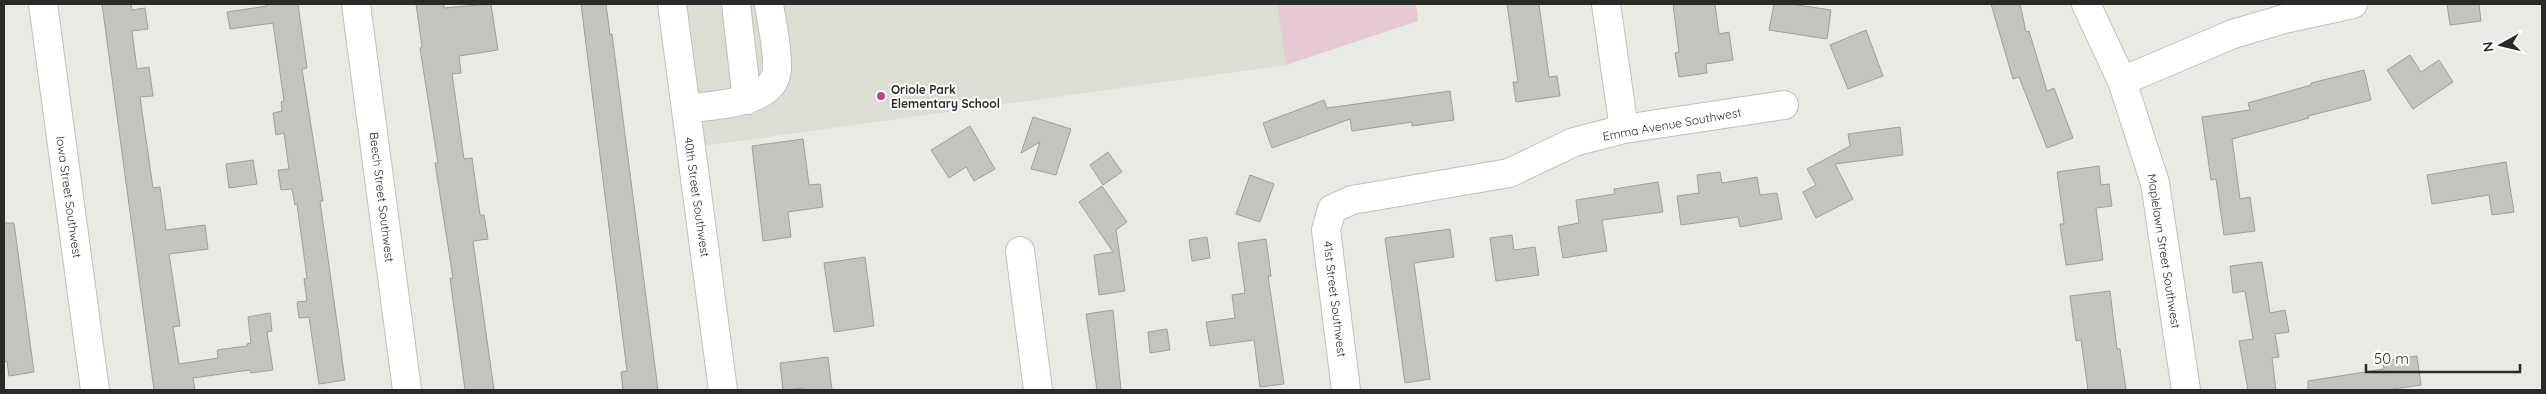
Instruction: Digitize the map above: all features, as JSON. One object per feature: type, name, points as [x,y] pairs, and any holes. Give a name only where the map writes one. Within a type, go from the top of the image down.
[{"type":"street","name":"Iowa Street Southwest","points":[[43,4],[94,390]]},
{"type":"street","name":"Beech Street Southwest","points":[[356,4],[407,390]]},
{"type":"street","name":"40th Street Southwest","points":[[672,4],[723,390]]},
{"type":"street","points":[[736,4],[747,100]]},
{"type":"street","points":[[686,109],[747,100],[765,91],[776,74],[769,4]]},
{"type":"street","points":[[1606,4],[1624,129]]},
{"type":"street","name":"Maplelawn Street Southwest","points":[[2086,4],[2122,80],[2155,183],[2186,390]]},
{"type":"street","points":[[2122,80],[2233,34],[2284,18],[2353,4]]},
{"type":"street","name":"Emma Avenue Southwest","points":[[1332,209],[1352,200],[1509,172],[1574,142],[1624,129],[1784,106]]},
{"type":"street","name":"41st Street Southwest","points":[[1332,209],[1326,230],[1346,390]]},
{"type":"street","points":[[1020,251],[1038,390]]},
{"type":"shaded area","name":"Oriole Park Elementary School","points":[[685,4],[1277,4],[1286,65],[703,146]]},
{"type":"shaded area","points":[[1277,4],[1416,4],[1418,21],[1286,65]]},
{"type":"building","points":[[102,4],[131,4],[132,10],[145,8],[148,29],[132,31],[137,69],[149,67],[153,96],[140,97],[153,188],[160,187],[166,230],[205,225],[208,249],[169,254],[180,326],[173,327],[179,364],[218,358],[217,350],[247,346],[247,344],[251,343],[248,317],[270,313],[272,331],[267,332],[273,370],[251,373],[250,370],[193,378],[195,390],[154,390]]},
{"type":"building","points":[[267,4],[298,4],[307,68],[302,69],[323,201],[320,201],[345,380],[319,384],[309,317],[299,318],[297,302],[307,301],[304,279],[307,278],[297,204],[295,205],[292,189],[281,190],[278,170],[289,169],[284,133],[276,135],[273,113],[282,111],[281,102],[284,101],[273,23],[230,29],[227,12],[267,6]]},
{"type":"building","points":[[416,4],[444,4],[444,8],[491,4],[498,50],[459,56],[461,73],[452,74],[464,159],[472,158],[480,215],[484,215],[488,239],[473,241],[494,390],[465,390],[450,278],[453,278],[435,163],[438,163],[420,48],[422,47]]},
{"type":"building","points":[[581,4],[606,4],[610,35],[612,34],[658,390],[623,390],[621,372],[627,371]]},
{"type":"building","points":[[1507,4],[1539,4],[1549,77],[1557,76],[1560,96],[1516,102],[1513,82],[1518,82]]},
{"type":"building","points":[[1673,4],[1715,4],[1719,34],[1729,32],[1733,60],[1706,64],[1707,73],[1679,77],[1675,53],[1679,52]]},
{"type":"building","points":[[1774,4],[1791,4],[1831,10],[1827,39],[1769,30]]},
{"type":"building","points":[[1991,4],[2020,4],[2026,32],[2029,31],[2047,91],[2054,88],[2073,138],[2047,148],[2019,77],[2013,79]]},
{"type":"building","points":[[2447,4],[2479,4],[2481,21],[2450,25]]},
{"type":"building","points":[[1866,30],[1883,76],[1848,89],[1830,45]]},
{"type":"building","points":[[2410,55],[2421,72],[2439,60],[2453,82],[2413,109],[2387,70]]},
{"type":"building","points":[[2364,70],[2371,100],[2308,116],[2309,118],[2232,139],[2240,199],[2250,197],[2255,231],[2224,235],[2216,179],[2211,180],[2202,117],[2250,110],[2248,103],[2311,85],[2311,83]]},
{"type":"building","points":[[1450,91],[1454,120],[1412,126],[1412,122],[1352,131],[1350,119],[1272,148],[1263,123],[1324,100],[1327,108]]},
{"type":"building","points":[[1033,117],[1071,129],[1056,175],[1031,169],[1040,142],[1021,153]]},
{"type":"building","points":[[970,126],[995,169],[974,181],[966,167],[949,178],[931,150]]},
{"type":"building","points":[[1900,127],[1903,155],[1835,164],[1853,199],[1816,218],[1803,192],[1816,185],[1807,169],[1850,146],[1848,134]]},
{"type":"building","points":[[803,139],[809,185],[820,184],[823,207],[788,212],[791,237],[763,241],[752,146]]},
{"type":"building","points":[[1108,152],[1122,172],[1103,185],[1090,165]]},
{"type":"building","points":[[253,160],[257,184],[229,188],[226,164]]},
{"type":"building","points":[[2506,162],[2514,212],[2492,215],[2489,195],[2432,204],[2427,175]]},
{"type":"building","points":[[2099,166],[2101,185],[2109,184],[2112,206],[2096,208],[2103,260],[2066,265],[2060,224],[2064,224],[2057,172]]},
{"type":"building","points":[[1720,172],[1722,183],[1757,177],[1760,195],[1777,193],[1782,219],[1740,227],[1738,217],[1681,225],[1677,196],[1699,193],[1697,175]]},
{"type":"building","points":[[1250,175],[1274,184],[1260,222],[1236,214]]},
{"type":"building","points":[[1658,182],[1663,212],[1602,220],[1607,251],[1563,258],[1558,227],[1579,223],[1576,200],[1615,194],[1614,189]]},
{"type":"building","points":[[1102,186],[1127,222],[1116,230],[1125,291],[1099,295],[1094,255],[1113,252],[1079,202]]},
{"type":"building","points":[[4,223],[14,223],[34,372],[9,376],[7,361],[4,362]]},
{"type":"building","points":[[1450,229],[1454,257],[1414,263],[1430,379],[1405,383],[1385,238]]},
{"type":"building","points":[[1512,235],[1514,250],[1535,247],[1539,275],[1496,281],[1490,238]]},
{"type":"building","points":[[1207,237],[1210,258],[1192,261],[1189,240]]},
{"type":"building","points":[[1266,239],[1271,276],[1268,276],[1284,384],[1260,387],[1254,340],[1210,346],[1206,322],[1235,318],[1232,295],[1245,293],[1238,243]]},
{"type":"building","points":[[865,257],[874,326],[834,332],[824,263]]},
{"type":"building","points":[[2262,262],[2270,313],[2285,310],[2289,332],[2275,334],[2279,357],[2272,358],[2276,390],[2248,390],[2239,341],[2253,339],[2245,291],[2233,293],[2230,266]]},
{"type":"building","points":[[2110,291],[2117,349],[2120,349],[2126,390],[2088,390],[2081,340],[2076,341],[2070,296]]},
{"type":"building","points":[[1113,310],[1121,390],[1097,390],[1086,314]]},
{"type":"building","points":[[1167,329],[1170,350],[1150,353],[1148,332]]},
{"type":"building","points":[[2417,356],[2421,385],[2386,390],[2308,390],[2308,381],[2384,369],[2383,361]]},
{"type":"building","points":[[828,357],[832,390],[804,390],[804,388],[783,390],[780,363]]},
{"type":"place","name":"Oriole Park Elementary School","points":[[881,96]]}]
